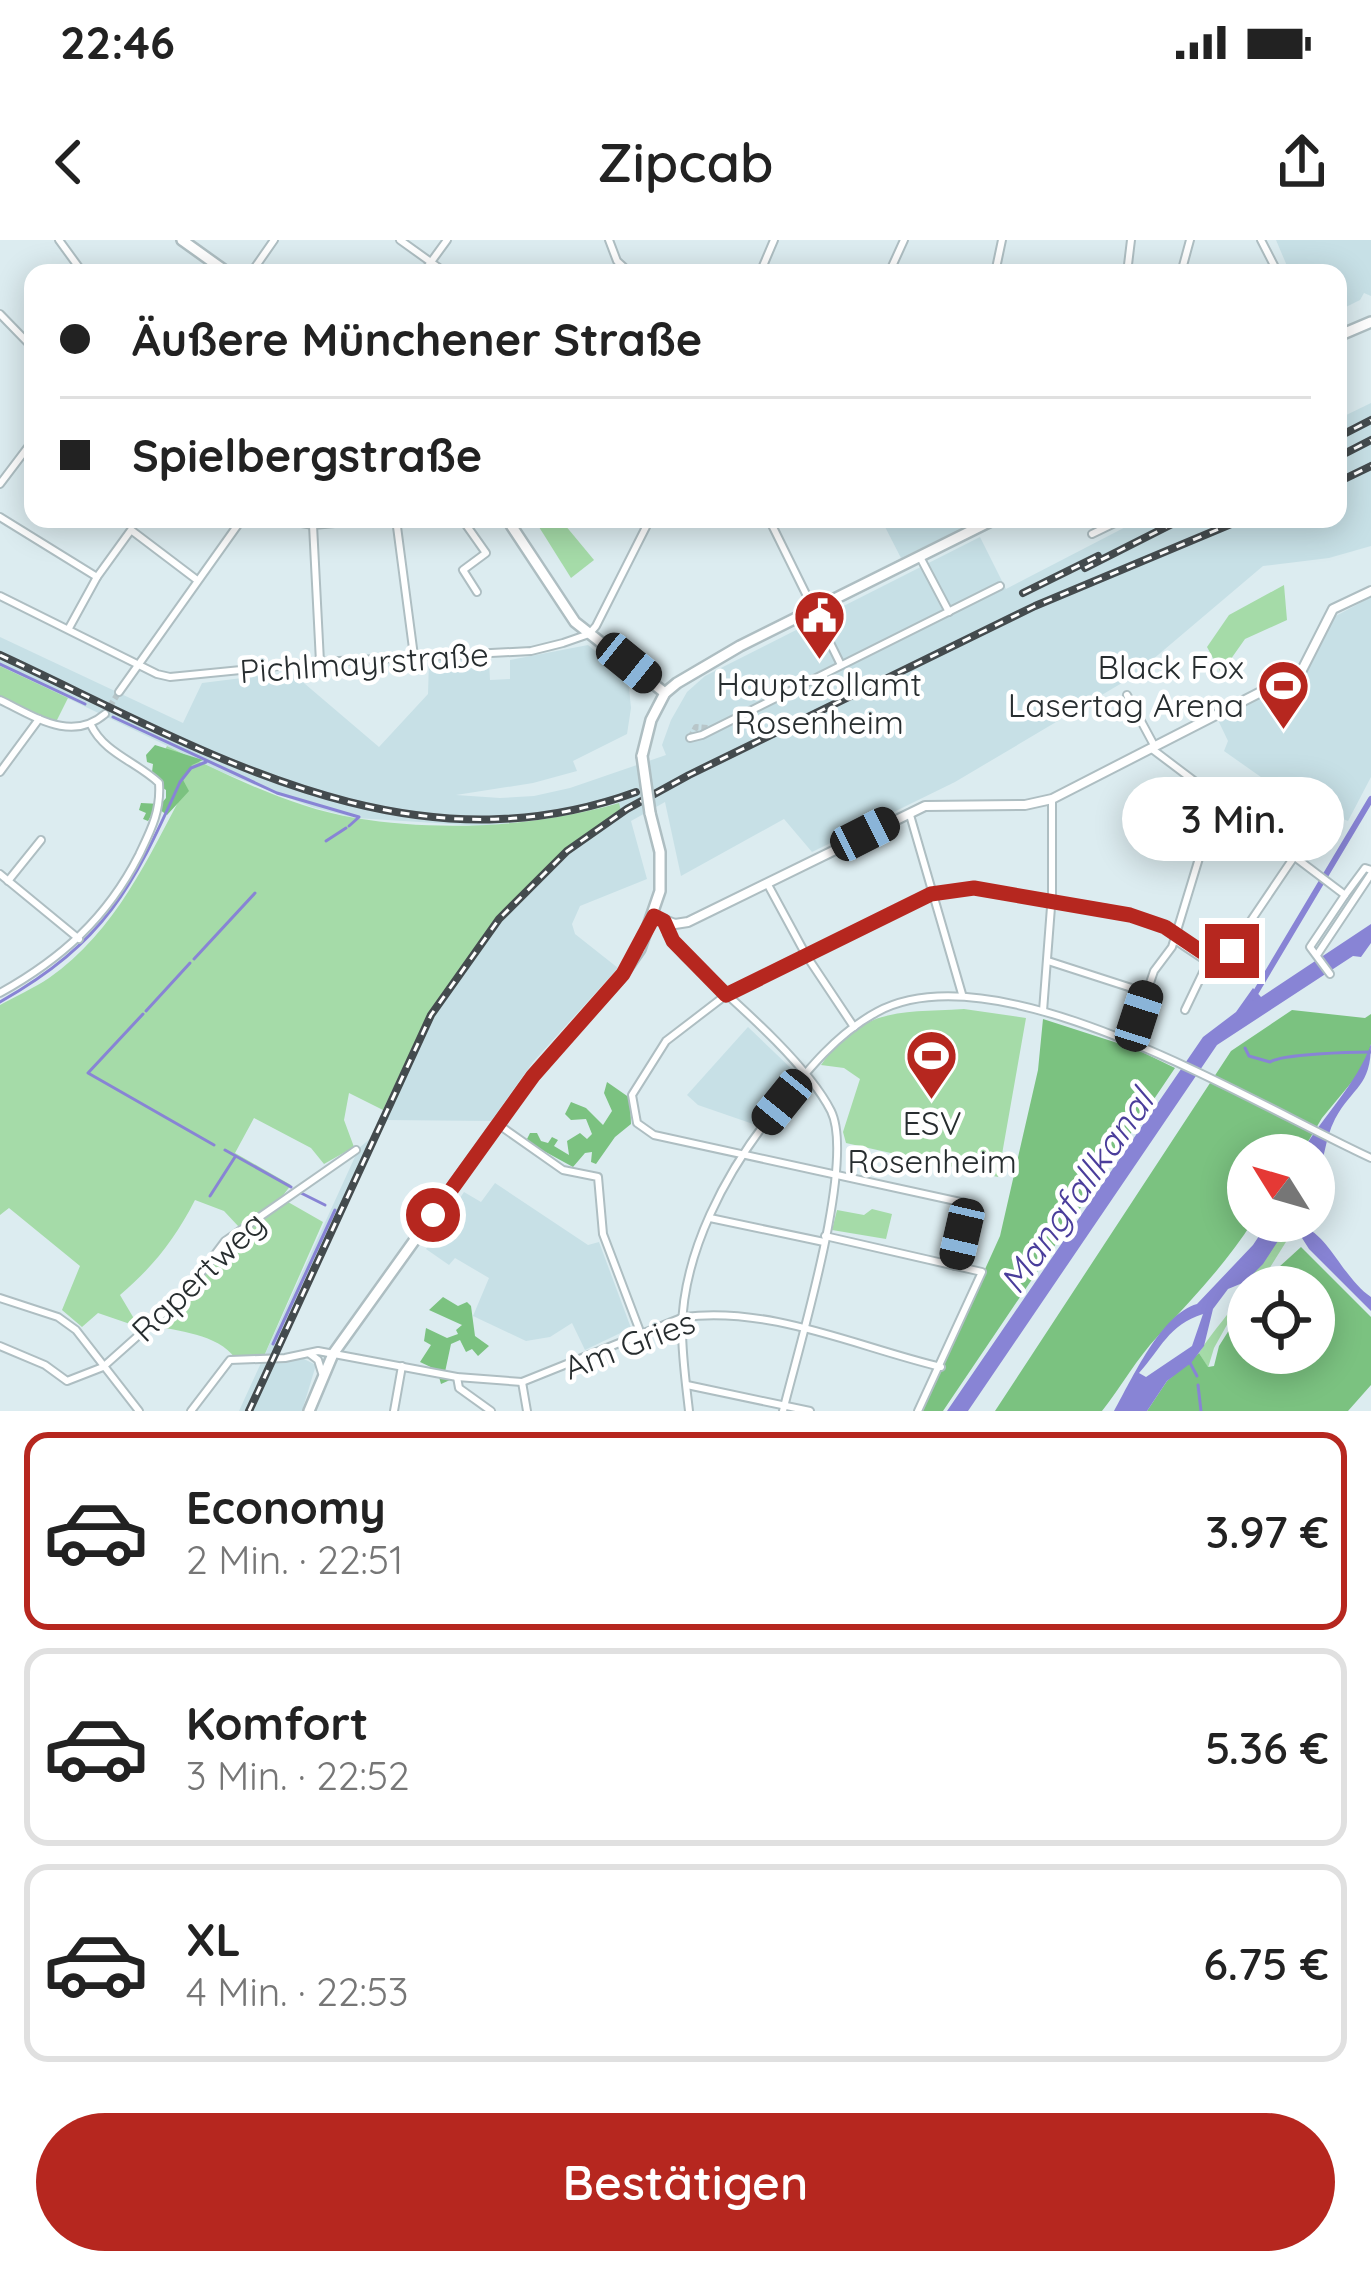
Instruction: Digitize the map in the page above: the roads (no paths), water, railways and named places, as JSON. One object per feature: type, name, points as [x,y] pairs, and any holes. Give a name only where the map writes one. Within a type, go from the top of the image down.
[{"type":"main road","points":[[182,240],[215,264]]},
{"type":"main road","points":[[513,528],[566,609],[589,634],[665,693]]},
{"type":"main road","points":[[309,1411],[333,1354],[533,1076],[623,974],[659,919],[662,869],[642,755],[665,693],[698,669],[977,528]]},
{"type":"street","points":[[400,240],[434,264]]},
{"type":"street","points":[[431,262],[447,240]]},
{"type":"street","points":[[0,314],[24,339]]},
{"type":"street","points":[[0,484],[24,452]]},
{"type":"street","points":[[0,517],[97,577]]},
{"type":"street","points":[[118,692],[235,528]]},
{"type":"street","points":[[313,528],[320,662]]},
{"type":"street","points":[[397,528],[414,656]]},
{"type":"street","points":[[468,528],[486,553],[463,570],[477,592]]},
{"type":"street","points":[[589,634],[606,610],[646,528]]},
{"type":"street","points":[[774,528],[841,665]]},
{"type":"street","points":[[1092,534],[1104,528]]},
{"type":"street","points":[[69,628],[130,530],[197,580]]},
{"type":"street","points":[[920,557],[949,612]]},
{"type":"street","points":[[690,738],[1000,586]]},
{"type":"street","points":[[659,919],[688,922],[908,812],[940,803],[1024,805],[1052,799],[1302,670],[1333,610],[1371,591]]},
{"type":"street","name":"Pichlmayrstraße","points":[[0,596],[170,677],[320,662],[531,651],[589,634]]},
{"type":"street","points":[[1127,695],[1154,748],[1345,895]]},
{"type":"street","points":[[0,700],[64,728],[91,724],[105,714]]},
{"type":"street","points":[[0,772],[39,718]]},
{"type":"street","points":[[0,993],[44,968],[79,939],[126,880],[157,819],[160,783],[104,745],[91,724]]},
{"type":"street","points":[[1042,1010],[1052,900],[1052,799]]},
{"type":"street","points":[[1130,1042],[1193,885],[1217,799]]},
{"type":"street","points":[[908,812],[962,994]]},
{"type":"street","points":[[8,880],[41,840]]},
{"type":"street","points":[[955,1266],[968,1208],[964,1203],[654,1135],[637,1123],[631,1106],[640,1080],[666,1042],[726,995],[931,894],[974,888],[1130,915],[1225,959],[1294,857]]},
{"type":"street","points":[[1318,957],[1371,872],[1364,868],[1310,947],[1330,974]]},
{"type":"street","points":[[0,874],[79,939]]},
{"type":"street","points":[[767,883],[806,955],[854,1027]]},
{"type":"street","points":[[659,919],[673,941],[805,1074],[832,1114],[840,1142],[838,1175],[784,1408]]},
{"type":"street","points":[[1174,936],[1208,962],[1186,1010]]},
{"type":"street","points":[[1048,961],[1147,993]]},
{"type":"street","points":[[689,1411],[684,1316],[690,1275],[710,1218],[742,1155],[805,1074],[854,1027],[902,1002],[962,994],[1042,1010],[1130,1042],[1371,1158]]},
{"type":"street","points":[[498,1124],[563,1170],[598,1178],[604,1234],[641,1334]]},
{"type":"street","name":"Rapertweg","points":[[103,1367],[186,1293],[240,1228],[356,1150]]},
{"type":"street","points":[[710,1218],[982,1272],[918,1411]]},
{"type":"street","points":[[0,1298],[58,1317],[76,1330],[139,1411]]},
{"type":"street","name":"Am Gries","points":[[191,1411],[230,1360],[285,1358],[307,1352],[457,1377],[521,1382],[684,1316],[743,1316],[940,1367]]},
{"type":"street","points":[[0,1346],[45,1365],[67,1381],[103,1367]]},
{"type":"street","points":[[307,1352],[318,1360],[322,1373]]},
{"type":"street","points":[[394,1411],[402,1366]]},
{"type":"street","points":[[457,1377],[459,1388],[491,1411]]},
{"type":"street","points":[[521,1382],[526,1411]]},
{"type":"street","points":[[686,1384],[810,1411]]},
{"type":"waterway","points":[[0,664],[85,704]]},
{"type":"waterway","points":[[113,717],[277,793],[359,817]]},
{"type":"waterway","points":[[0,1002],[66,957],[111,910],[130,883],[180,782],[191,768],[206,762]]},
{"type":"waterway","points":[[1253,997],[1371,799]]},
{"type":"waterway","points":[[349,826],[358,818]]},
{"type":"waterway","points":[[326,841],[346,828]]},
{"type":"waterway","points":[[194,959],[255,893]]},
{"type":"waterway","points":[[146,1011],[190,963]]},
{"type":"waterway","points":[[143,1014],[88,1073],[214,1145]]},
{"type":"waterway","points":[[1245,1048],[1249,1056],[1270,1062],[1302,1055],[1371,1052]]},
{"type":"waterway","points":[[225,1150],[291,1187]]},
{"type":"waterway","points":[[210,1196],[235,1157]]},
{"type":"waterway","points":[[301,1193],[325,1205]]},
{"type":"waterway","points":[[273,1344],[335,1210]]},
{"type":"waterway","points":[[165,1315],[188,1295],[230,1241]]},
{"type":"waterway","points":[[1189,1361],[1197,1376]]},
{"type":"waterway","points":[[1198,1385],[1201,1411]]},
{"type":"tunnel","points":[[105,714],[119,692]]},
{"type":"tunnel","points":[[690,738],[696,727],[709,728]]},
{"type":"railway","points":[[1347,432],[1371,420]]},
{"type":"railway","points":[[1347,452],[1371,440]]},
{"type":"railway","points":[[1347,478],[1371,466]]},
{"type":"railway","points":[[1085,568],[1164,528]]},
{"type":"railway","points":[[249,1411],[431,1015],[499,919],[567,851],[627,809],[689,775],[1035,606],[1221,528]]},
{"type":"railway","points":[[1023,593],[1098,556]]},
{"type":"railway","points":[[0,655],[230,762],[308,790],[387,810],[468,819],[551,814],[636,792]]},
{"type":"place","name":"Hauptzollamt Rosenheim","points":[[819,662]]},
{"type":"place","name":"Black Fox Lasertag Arena","points":[[1283,731]]},
{"type":"place","name":"ESV Rosenheim","points":[[932,1101]]},
{"type":"water label","name":"Mangfallkanal","points":[[1076,1191]]}]
